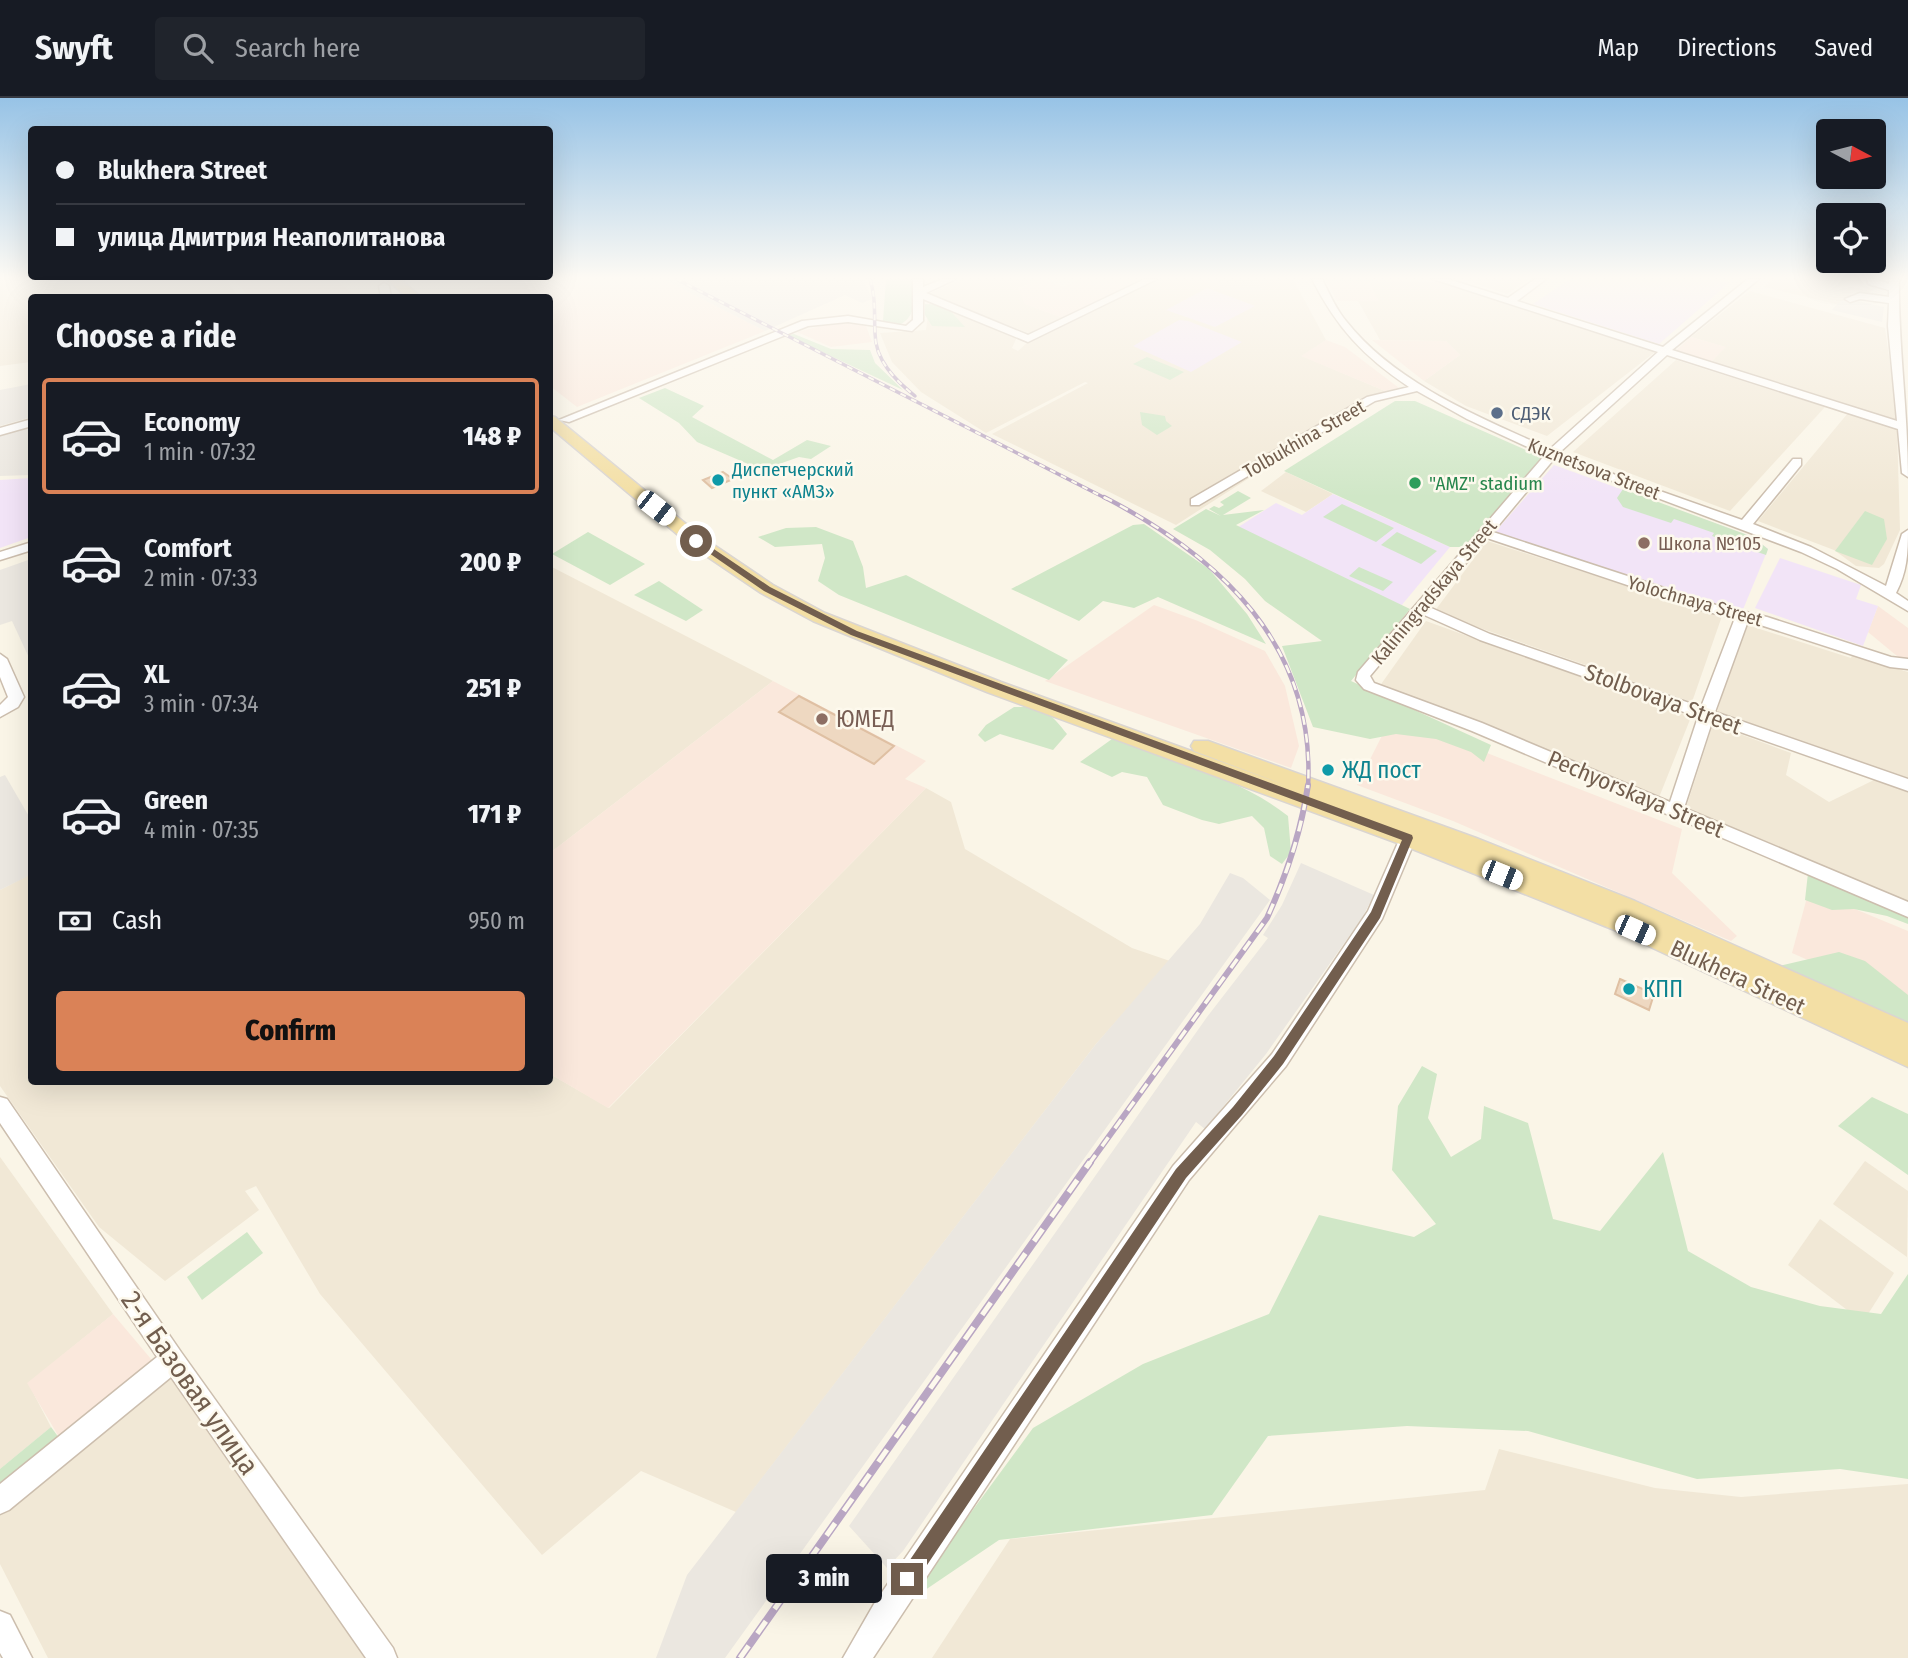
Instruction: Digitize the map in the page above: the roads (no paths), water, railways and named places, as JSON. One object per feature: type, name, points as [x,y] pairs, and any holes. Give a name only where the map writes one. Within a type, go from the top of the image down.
[{"type":"main road","name":"Blukhera Street","points":[[554,418],[696,541],[767,589],[819,617],[981,682],[1408,838],[1620,922],[1908,1056]]},
{"type":"main road","name":"Blukhera Street","points":[[554,418],[695,521],[769,572],[820,602],[990,671],[1468,844],[1627,908],[1908,1035]]},
{"type":"street","points":[[554,418],[730,352]]},
{"type":"street","name":"Kuznetsova Street","points":[[1371,352],[1417,388],[1552,454],[1832,562],[1908,607]]},
{"type":"street","points":[[1659,352],[1903,428]]},
{"type":"street","name":"Kaliningradskaya Street","points":[[1363,680],[1363,675],[1552,454],[1668,352]]},
{"type":"street","points":[[1897,352],[1908,473]]},
{"type":"street","name":"Tolbukhina Street","points":[[1195,502],[1371,399],[1417,388]]},
{"type":"street","points":[[0,432],[28,423]]},
{"type":"street","points":[[1744,526],[1797,462]]},
{"type":"street","name":"Yolochnaya Street","points":[[1484,534],[1713,609],[1743,615],[1890,662],[1908,664]]},
{"type":"street","points":[[1889,594],[1897,579],[1908,534]]},
{"type":"street","points":[[0,556],[28,547]]},
{"type":"street","name":"Stolbovaya Street","points":[[1420,608],[1485,637],[1707,712],[1726,723],[1908,785]]},
{"type":"street","points":[[1675,811],[1707,712],[1743,615]]},
{"type":"street","points":[[0,659],[16,696],[13,703],[0,712]]},
{"type":"street","name":"Pechyorskaya Street","points":[[1363,680],[1369,686],[1477,727],[1908,910]]},
{"type":"street","points":[[857,1658],[1181,1173],[1238,1111],[1286,1049],[1376,914],[1408,838]]},
{"type":"street","name":"2-я Базовая улица","points":[[0,1106],[173,1360],[383,1658]]},
{"type":"street","points":[[0,1501],[173,1360]]},
{"type":"street","points":[[0,1625],[18,1658]]},
{"type":"railway","points":[[819,352],[1107,499]]},
{"type":"railway","points":[[878,352],[888,369],[915,396]]},
{"type":"railway","points":[[1104,497],[1186,548],[1222,578],[1252,611],[1278,649],[1296,690],[1306,736],[1308,785]]},
{"type":"railway","points":[[1089,1164],[1267,918],[1292,853],[1308,785]]},
{"type":"railway","points":[[740,1658],[1090,1162]]},
{"type":"place","name":"СДЭК","points":[[1497,413]]},
{"type":"place","name":"Диспетчерский пункт «АМЗ»","points":[[718,480]]},
{"type":"place","name":"\"AMZ\" stadium","points":[[1415,483]]},
{"type":"place","name":"Школа №105","points":[[1644,543]]},
{"type":"place","name":"ЮМЕД","points":[[822,719]]},
{"type":"place","name":"ЖД пост","points":[[1328,770]]},
{"type":"place","name":"КПП","points":[[1629,989]]}]
